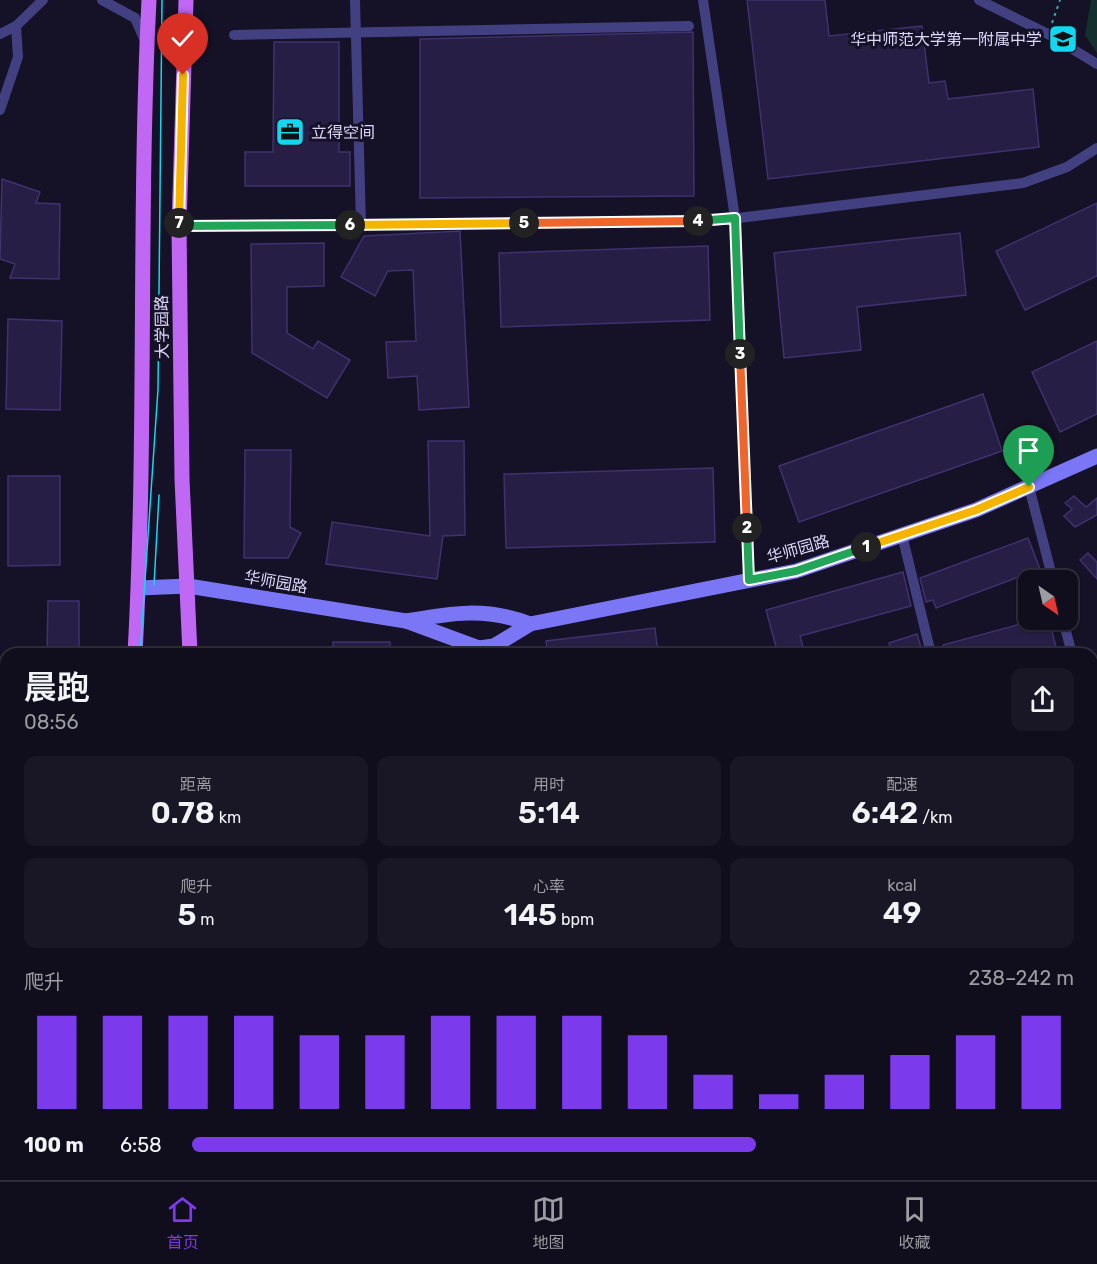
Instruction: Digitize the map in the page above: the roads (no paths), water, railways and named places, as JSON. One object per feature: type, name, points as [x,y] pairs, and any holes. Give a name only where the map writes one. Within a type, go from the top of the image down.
[{"type":"main road","name":"大学园路","points":[[135,648],[143,459],[142,162],[149,0]]},
{"type":"main road","name":"大学园路","points":[[186,0],[179,226],[182,478],[190,648]]},
{"type":"main road","name":"华师园路","points":[[530,624],[796,571],[976,510],[1097,456]]},
{"type":"main road","name":"华师园路","points":[[139,588],[188,586],[406,621]]},
{"type":"main road","points":[[182,648],[188,586]]},
{"type":"main road","points":[[406,621],[481,611],[509,616],[530,624]]},
{"type":"main road","points":[[406,621],[479,648],[494,646],[530,624]]},
{"type":"street","points":[[0,34],[16,26],[43,0]]},
{"type":"street","points":[[102,0],[135,18],[146,47]]},
{"type":"street","points":[[355,0],[361,225]]},
{"type":"street","points":[[703,0],[735,218],[749,580]]},
{"type":"street","points":[[979,0],[1048,34],[1097,64]]},
{"type":"street","points":[[0,110],[18,57],[16,26]]},
{"type":"street","points":[[234,35],[689,26]]},
{"type":"street","points":[[179,226],[714,220],[1023,183],[1067,167],[1097,148]]},
{"type":"street","points":[[1029,487],[1050,570]]},
{"type":"street","points":[[902,535],[930,648]]},
{"type":"street","points":[[1066,630],[1070,648]]},
{"type":"tram line","points":[[140,648],[158,389],[162,0]]},
{"type":"tram line","points":[[154,585],[159,495]]},
{"type":"place","name":"华中师范大学第一附属中学","points":[[1063,39]]},
{"type":"place","name":"立得空间","points":[[290,132]]}]
